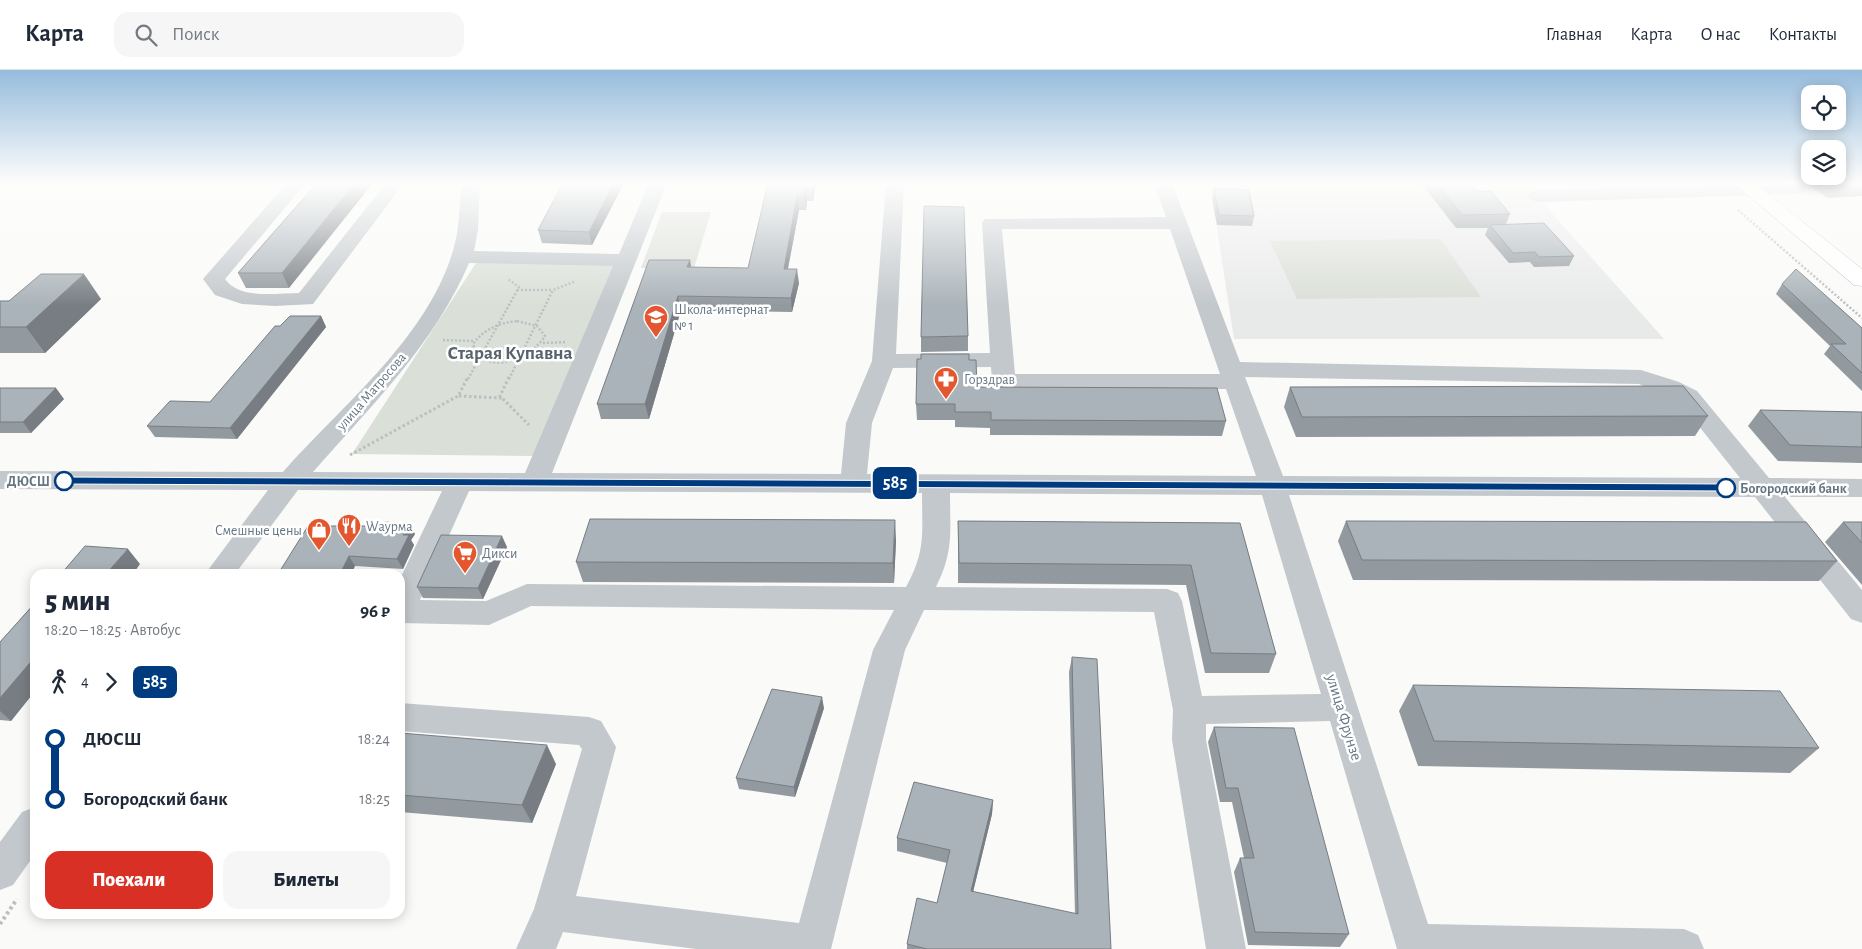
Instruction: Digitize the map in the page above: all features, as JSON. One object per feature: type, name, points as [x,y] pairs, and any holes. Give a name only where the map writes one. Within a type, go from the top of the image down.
[{"type":"main road","points":[[1794,224],[1862,280]]},
{"type":"street","points":[[261,224],[214,279],[222,291],[236,296],[305,299],[363,224]]},
{"type":"street","name":"улица Матросова","points":[[223,569],[270,504],[388,374],[415,340],[470,257],[468,224]]},
{"type":"street","points":[[535,482],[641,224]]},
{"type":"street","points":[[853,483],[859,423],[884,361],[892,224]]},
{"type":"street","points":[[992,224],[1004,381],[1233,375],[1641,378],[1670,387],[1688,396],[1862,611]]},
{"type":"street","name":"улица Фрунзе","points":[[1178,224],[1272,485],[1416,946]]},
{"type":"street","points":[[470,257],[627,260]]},
{"type":"street","points":[[884,361],[1002,360]]},
{"type":"street","points":[[0,480],[1862,488]]},
{"type":"street","points":[[405,600],[460,482]]},
{"type":"street","points":[[552,912],[811,947],[889,650],[932,566],[936,551],[936,484]]},
{"type":"street","points":[[405,611],[489,613],[527,595],[1167,601],[1189,710],[1189,740],[1226,949]]},
{"type":"street","points":[[1189,710],[1342,708]]},
{"type":"street","points":[[405,716],[589,731],[599,748],[552,912],[536,949]]},
{"type":"street","points":[[0,872],[30,831]]},
{"type":"street","points":[[1416,946],[1684,949]]},
{"type":"path","points":[[1754,224],[1862,318]]},
{"type":"path","points":[[458,396],[518,287],[470,257]]},
{"type":"path","points":[[517,290],[553,290],[578,280]]},
{"type":"path","points":[[550,447],[500,396],[553,290]]},
{"type":"path","points":[[517,321],[536,325],[542,330],[543,342],[537,349],[519,359],[494,362],[480,358],[473,351],[475,341],[484,331],[498,325],[517,321]]},
{"type":"path","points":[[438,340],[475,341]]},
{"type":"path","points":[[348,456],[458,396],[503,398]]},
{"type":"shaded area","points":[[657,224],[707,224],[694,268],[641,268]]},
{"type":"shaded area","points":[[1216,224],[1562,224],[1664,339],[1234,339]]},
{"type":"shaded area","points":[[1440,239],[1481,297],[1297,299],[1270,241]]},
{"type":"shaded area","points":[[478,260],[616,263],[533,456],[352,454]]},
{"type":"building","points":[[281,224],[322,224],[282,273],[238,273]]},
{"type":"building","points":[[541,224],[593,224],[589,232],[538,230]]},
{"type":"building","points":[[758,224],[792,224],[784,269],[797,269],[791,298],[678,296],[645,404],[597,404],[649,260],[690,260],[687,267],[748,268]]},
{"type":"building","points":[[924,224],[965,224],[968,336],[921,337]]},
{"type":"building","points":[[1545,224],[1574,256],[1539,257],[1535,252],[1513,253],[1490,225]]},
{"type":"building","points":[[1796,269],[1862,328],[1862,373],[1831,344],[1846,344],[1782,284]]},
{"type":"building","points":[[41,274],[84,274],[26,327],[0,327],[0,301],[9,301]]},
{"type":"building","points":[[290,316],[321,316],[230,428],[147,426],[170,401],[210,402],[275,326],[280,326]]},
{"type":"building","points":[[921,354],[969,354],[969,360],[976,360],[977,387],[1217,388],[1226,421],[991,420],[991,412],[955,412],[955,404],[916,404],[917,359],[921,359]]},
{"type":"building","points":[[1683,386],[1708,416],[1302,417],[1290,387]]},
{"type":"building","points":[[0,388],[56,388],[23,422],[0,422]]},
{"type":"building","points":[[1760,410],[1862,412],[1862,447],[1790,445]]},
{"type":"building","points":[[590,519],[895,520],[893,563],[576,562]]},
{"type":"building","points":[[958,521],[1240,523],[1276,654],[1211,653],[1191,565],[959,563]]},
{"type":"building","points":[[1346,521],[1806,522],[1837,561],[1362,560]]},
{"type":"building","points":[[385,522],[410,524],[403,535],[409,535],[397,559],[349,556],[342,569],[281,569],[308,526],[383,526]]},
{"type":"building","points":[[1843,522],[1862,522],[1862,543]]},
{"type":"building","points":[[441,535],[502,536],[478,588],[417,587]]},
{"type":"building","points":[[85,546],[128,549],[110,569],[65,569]]},
{"type":"building","points":[[30,609],[30,663],[0,698],[0,642]]},
{"type":"building","points":[[1072,657],[1097,659],[1111,949],[927,949],[907,944],[917,898],[937,903],[950,850],[897,838],[914,782],[993,800],[971,891],[1078,914]]},
{"type":"building","points":[[1413,685],[1780,691],[1819,748],[1434,741]]},
{"type":"building","points":[[772,689],[822,697],[794,787],[736,778]]},
{"type":"building","points":[[1214,727],[1294,728],[1349,934],[1255,932],[1240,858],[1254,858],[1238,788],[1226,788]]},
{"type":"building","points":[[405,733],[547,745],[522,805],[405,795]]},
{"type":"bus line","name":"585","points":[[64,481],[1620,486],[1726,488]]},
{"type":"place","name":"Школа-интернат № 1","points":[[656,338]]},
{"type":"place","name":"Горздрав","points":[[946,400]]},
{"type":"place","name":"ДЮСШ","points":[[64,481]]},
{"type":"place","name":"Богородский банк","points":[[1726,488]]},
{"type":"place","name":"Wаурма","points":[[349,547]]},
{"type":"place","name":"Смешные цены","points":[[319,551]]},
{"type":"place","name":"Дикси","points":[[465,574]]},
{"type":"district","name":"Старая Купавна","points":[[510,352]]}]
